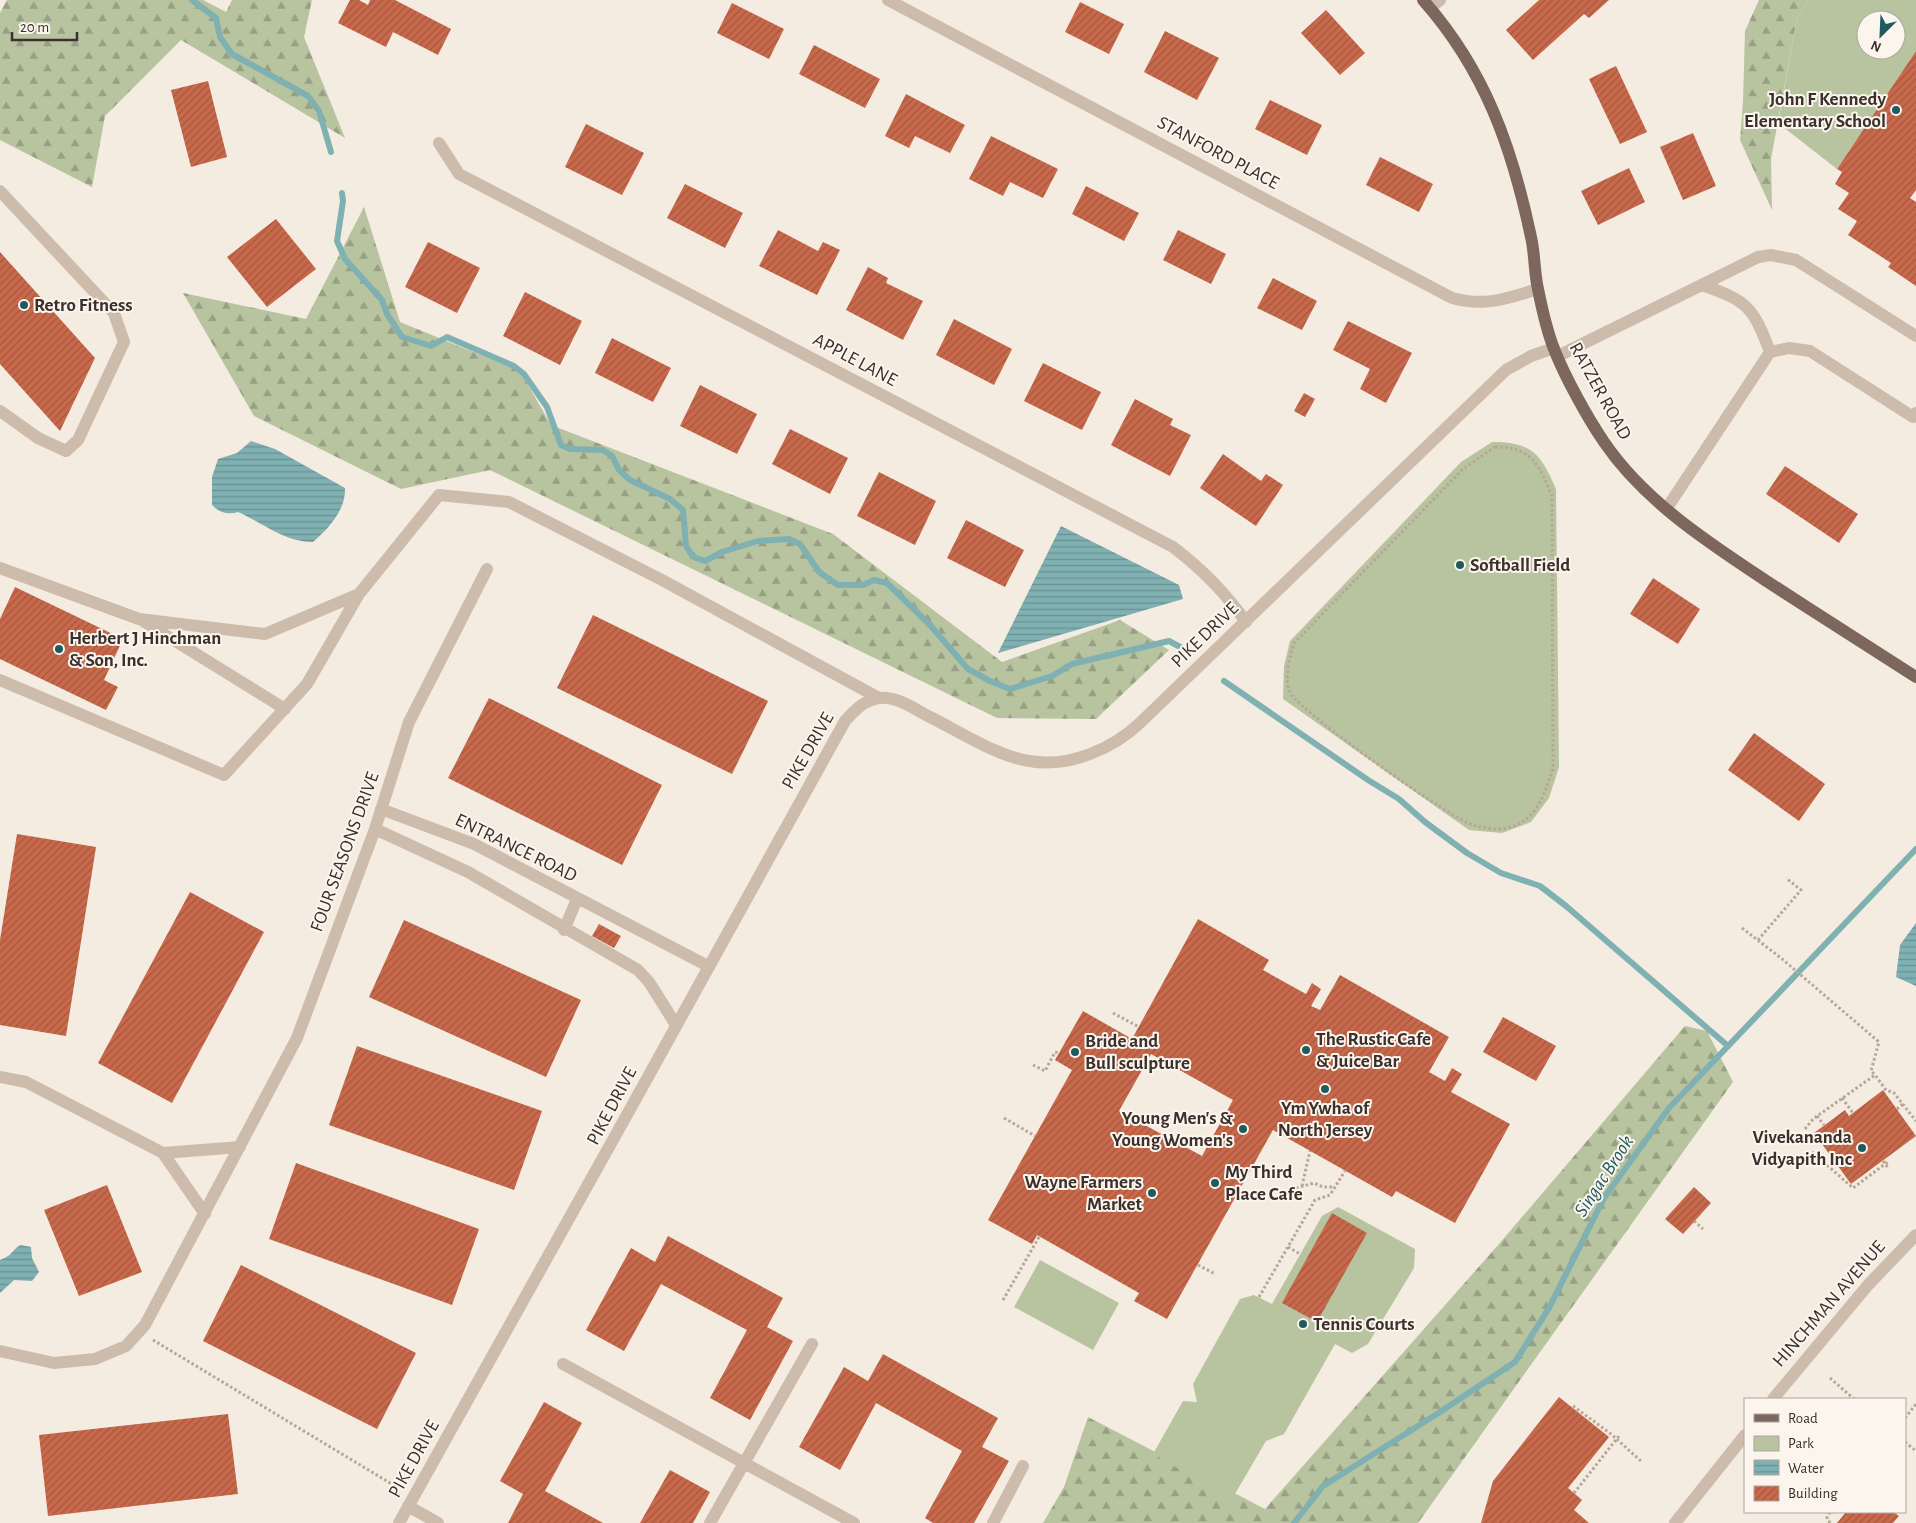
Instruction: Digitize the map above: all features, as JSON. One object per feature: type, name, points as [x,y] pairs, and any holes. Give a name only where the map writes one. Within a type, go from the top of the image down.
[{"type":"main road","name":"RATZER ROAD","points":[[1431,3],[1479,78],[1506,139],[1518,176],[1531,237],[1538,289],[1556,352],[1604,442],[1631,474],[1667,508],[1712,545],[1916,677]]},
{"type":"street","name":"STANFORD PLACE","points":[[888,0],[1452,298],[1471,303],[1491,303],[1538,289]]},
{"type":"street","name":"APPLE LANE","points":[[439,144],[460,174],[1173,547],[1202,569],[1227,595],[1246,622]]},
{"type":"street","points":[[0,191],[114,313],[124,342],[78,440],[66,451],[38,438],[0,411]]},
{"type":"street","name":"PIKE DRIVE","points":[[399,1523],[624,1124],[708,966],[845,721],[856,708],[870,700],[893,698],[1014,757],[1030,761],[1056,762],[1082,757],[1108,746],[1133,730],[1506,370],[1531,356],[1556,352],[1702,285],[1758,257],[1784,256],[1801,263],[1916,336]]},
{"type":"street","points":[[1702,285],[1744,303],[1759,323],[1770,352]]},
{"type":"street","points":[[1667,508],[1770,352],[1790,348],[1810,351],[1913,417],[1916,413]]},
{"type":"street","points":[[0,680],[224,775],[307,684],[359,594],[439,495],[508,502],[662,580],[879,698]]},
{"type":"street","points":[[0,568],[139,619],[286,709]]},
{"type":"street","name":"FOUR SEASONS DRIVE","points":[[0,1351],[54,1363],[95,1359],[126,1346],[144,1324],[205,1214],[297,1038],[375,829],[409,722],[487,569]]},
{"type":"street","points":[[139,619],[265,634],[359,594]]},
{"type":"street","name":"ENTRANCE ROAD","points":[[381,809],[474,844],[577,900],[708,966]]},
{"type":"street","points":[[375,829],[468,872],[564,930],[638,970],[649,982],[676,1025]]},
{"type":"street","name":"ENTRANCE ROAD","points":[[564,930],[577,900]]},
{"type":"street","points":[[0,1077],[26,1082],[163,1152],[205,1214]]},
{"type":"street","points":[[163,1152],[240,1148]]},
{"type":"street","name":"HINCHMAN AVENUE","points":[[1774,1398],[1868,1285],[1916,1235]]},
{"type":"street","points":[[710,1523],[812,1344]]},
{"type":"street","points":[[563,1364],[854,1523]]},
{"type":"street","points":[[1675,1523],[1744,1436]]},
{"type":"street","points":[[993,1523],[1023,1466]]},
{"type":"street","points":[[408,1506],[438,1523]]},
{"type":"path","points":[[1494,447],[1508,447],[1529,455],[1540,466],[1552,496],[1553,769],[1543,796],[1530,819],[1505,829],[1475,826],[1430,801],[1310,713],[1290,694],[1287,668],[1294,643],[1463,469],[1494,447]]},
{"type":"path","points":[[1758,940],[1801,890],[1786,878]]},
{"type":"path","points":[[1742,928],[1781,958],[1879,1042],[1871,1070],[1886,1090],[1894,1093],[1916,1121]]},
{"type":"path","points":[[1113,1013],[1139,1027]]},
{"type":"path","points":[[1033,1065],[1045,1071],[1055,1052],[1059,1053]]},
{"type":"path","points":[[1805,1129],[1817,1116],[1875,1075]]},
{"type":"path","points":[[1842,1098],[1853,1113]]},
{"type":"path","points":[[1897,1109],[1903,1104]]},
{"type":"path","points":[[1817,1116],[1824,1126]]},
{"type":"path","points":[[1004,1118],[1035,1136]]},
{"type":"path","points":[[1302,1186],[1310,1152]]},
{"type":"path","points":[[1812,1152],[1853,1188],[1884,1162],[1889,1161]]},
{"type":"path","points":[[1884,1162],[1889,1168]]},
{"type":"path","points":[[1259,1297],[1315,1200],[1330,1195],[1345,1171]]},
{"type":"path","points":[[1296,1188],[1314,1183],[1323,1187],[1335,1187]]},
{"type":"path","points":[[1694,1221],[1704,1229]]},
{"type":"path","points":[[1003,1300],[1039,1237]]},
{"type":"path","points":[[1288,1247],[1300,1254]]},
{"type":"path","points":[[1198,1265],[1215,1274]]},
{"type":"path","points":[[139,1330],[395,1486],[408,1506]]},
{"type":"path","points":[[1830,1378],[1853,1398]]},
{"type":"path","points":[[1906,1417],[1916,1404]]},
{"type":"path","points":[[1573,1406],[1591,1418],[1642,1462]]},
{"type":"path","points":[[1574,1492],[1619,1436]]},
{"type":"path","points":[[1906,1443],[1916,1451]]},
{"type":"green space","points":[[7,0],[203,0],[226,12],[232,0],[312,0],[304,37],[345,138],[181,40],[105,116],[92,187],[0,140],[0,13]]},
{"type":"green space","points":[[1759,0],[1809,0],[1797,18],[1771,159],[1772,210],[1740,140],[1745,31]]},
{"type":"green space","points":[[1809,0],[1916,0],[1916,51],[1837,169],[1778,123],[1797,18]]},
{"type":"green space","points":[[364,207],[400,322],[520,371],[551,425],[833,534],[1002,662],[1120,620],[1169,650],[1096,719],[997,718],[490,470],[401,489],[254,416],[183,293],[306,319]]},
{"type":"green space","name":"Softball Field","points":[[1492,442],[1517,444],[1533,452],[1545,467],[1556,489],[1559,767],[1549,798],[1531,822],[1502,833],[1469,830],[1283,699],[1284,666],[1290,641],[1461,462]]},
{"type":"green space","points":[[1685,1026],[1707,1031],[1733,1082],[1418,1523],[1043,1523],[1064,1487],[1088,1417],[1265,1509],[1499,1244]]},
{"type":"green space","name":"Tennis Courts","points":[[1338,1207],[1415,1249],[1414,1268],[1368,1344],[1352,1353],[1335,1344],[1284,1434],[1266,1441],[1232,1499],[1153,1454],[1183,1401],[1197,1402],[1193,1384],[1240,1299],[1254,1295],[1272,1304],[1322,1216]]},
{"type":"green space","points":[[1040,1260],[1119,1303],[1093,1350],[1014,1307]]},
{"type":"water","points":[[251,441],[275,449],[345,488],[343,504],[335,518],[313,542],[293,539],[238,512],[224,513],[212,505],[212,477],[218,459],[237,453]]},
{"type":"water","points":[[1061,526],[1179,585],[1183,599],[998,653]]},
{"type":"water","points":[[1916,923],[1916,986],[1896,977],[1900,945]]},
{"type":"water","points":[[21,1245],[31,1247],[32,1258],[39,1272],[32,1281],[14,1280],[0,1293],[0,1260]]},
{"type":"building","points":[[350,0],[359,0],[368,5],[370,0],[395,0],[451,29],[438,55],[393,32],[386,47],[338,23]]},
{"type":"building","points":[[1539,0],[1609,0],[1589,18],[1584,14],[1533,60],[1506,30]]},
{"type":"building","points":[[1080,2],[1124,24],[1109,54],[1065,32]]},
{"type":"building","points":[[732,3],[784,29],[769,59],[717,33]]},
{"type":"building","points":[[1326,10],[1365,53],[1340,75],[1301,33]]},
{"type":"building","points":[[1165,31],[1219,58],[1197,100],[1144,72]]},
{"type":"building","points":[[814,45],[880,79],[865,108],[799,74]]},
{"type":"building","name":"John F Kennedy Elementary School","points":[[1916,51],[1916,190],[1910,198],[1916,202],[1916,286],[1888,267],[1891,263],[1848,235],[1857,221],[1838,209],[1849,193],[1835,184],[1842,172],[1837,169]]},
{"type":"building","points":[[1616,66],[1647,132],[1620,144],[1589,79]]},
{"type":"building","points":[[208,81],[227,157],[191,167],[171,90]]},
{"type":"building","points":[[906,94],[965,125],[950,153],[915,136],[909,148],[885,136]]},
{"type":"building","points":[[1270,100],[1322,125],[1307,155],[1255,129]]},
{"type":"building","points":[[586,124],[644,153],[622,195],[565,167]]},
{"type":"building","points":[[1693,133],[1716,186],[1683,200],[1660,147]]},
{"type":"building","points":[[991,136],[1058,169],[1043,198],[1010,182],[1003,196],[969,179]]},
{"type":"building","points":[[1380,157],[1433,184],[1419,212],[1366,185]]},
{"type":"building","points":[[1629,168],[1645,202],[1598,225],[1581,191]]},
{"type":"building","points":[[685,184],[743,213],[725,248],[667,218]]},
{"type":"building","points":[[1086,186],[1139,213],[1124,241],[1072,214]]},
{"type":"building","points":[[276,219],[316,269],[267,307],[227,257]]},
{"type":"building","points":[[778,230],[818,251],[823,242],[840,250],[817,295],[759,266]]},
{"type":"building","points":[[1178,230],[1226,254],[1211,284],[1163,260]]},
{"type":"building","points":[[428,242],[480,268],[457,313],[405,287]]},
{"type":"building","name":"Retro Fitness","points":[[0,252],[95,358],[60,431],[0,364]]},
{"type":"building","points":[[868,267],[888,278],[886,283],[923,301],[903,340],[846,310]]},
{"type":"building","points":[[1273,278],[1317,301],[1302,330],[1257,308]]},
{"type":"building","points":[[525,292],[582,321],[560,365],[503,336]]},
{"type":"building","points":[[954,319],[1012,349],[994,385],[936,355]]},
{"type":"building","points":[[1348,321],[1412,353],[1386,403],[1360,389],[1370,369],[1333,350]]},
{"type":"building","points":[[612,338],[671,368],[653,402],[595,373]]},
{"type":"building","points":[[1043,363],[1101,392],[1082,430],[1024,401]]},
{"type":"building","points":[[700,385],[757,414],[737,454],[680,426]]},
{"type":"building","points":[[1304,393],[1315,399],[1305,417],[1294,411]]},
{"type":"building","points":[[1135,399],[1173,419],[1170,425],[1191,435],[1170,476],[1111,445]]},
{"type":"building","points":[[790,429],[848,458],[830,494],[772,464]]},
{"type":"building","points":[[1223,454],[1261,481],[1266,474],[1283,485],[1256,526],[1200,488]]},
{"type":"building","points":[[1785,466],[1858,514],[1839,543],[1766,494]]},
{"type":"building","points":[[879,472],[936,501],[915,545],[857,516]]},
{"type":"building","points":[[966,520],[1024,550],[1005,587],[947,558]]},
{"type":"building","points":[[1653,578],[1700,609],[1678,644],[1630,614]]},
{"type":"building","name":"Herbert J Hinchman & Son, Inc.","points":[[15,587],[123,639],[104,680],[118,687],[106,710],[0,659],[0,619]]},
{"type":"building","points":[[593,615],[768,701],[732,774],[557,688]]},
{"type":"building","points":[[489,698],[662,785],[622,865],[448,778]]},
{"type":"building","points":[[1754,733],[1825,784],[1799,821],[1728,770]]},
{"type":"building","points":[[17,834],[96,847],[66,1036],[0,1025],[0,940]]},
{"type":"building","points":[[190,892],[264,932],[172,1103],[98,1063]]},
{"type":"building","points":[[1198,919],[1269,960],[1263,970],[1306,994],[1312,983],[1321,989],[1311,1006],[1320,1010],[1340,975],[1449,1037],[1429,1072],[1445,1081],[1452,1068],[1462,1074],[1451,1092],[1510,1124],[1455,1223],[1396,1191],[1392,1197],[1273,1130],[1167,1319],[1134,1301],[1139,1293],[1037,1235],[1032,1244],[988,1220],[1072,1070],[1055,1060],[1083,1011],[1132,1039]],"holes":[[[1151,1054],[1233,1100],[1202,1156],[1119,1111]]]},
{"type":"building","points":[[404,920],[581,1000],[546,1077],[369,997]]},
{"type":"building","points":[[599,924],[621,936],[614,948],[592,936]]},
{"type":"building","points":[[1503,1017],[1556,1046],[1536,1081],[1483,1052]]},
{"type":"building","points":[[357,1046],[542,1111],[514,1190],[329,1125]]},
{"type":"building","name":"Vivekananda Vidyapith Inc","points":[[1883,1090],[1916,1136],[1851,1184],[1814,1133],[1845,1110],[1849,1116]]},
{"type":"building","points":[[296,1163],[479,1229],[452,1305],[269,1239]]},
{"type":"building","points":[[107,1185],[142,1272],[79,1296],[44,1210]]},
{"type":"building","points":[[1694,1187],[1711,1203],[1683,1234],[1665,1219]]},
{"type":"building","points":[[1332,1213],[1367,1233],[1317,1322],[1282,1303]]},
{"type":"building","points":[[668,1236],[783,1298],[767,1327],[793,1341],[750,1420],[710,1398],[747,1330],[661,1284],[624,1351],[586,1330],[631,1248],[655,1262]]},
{"type":"building","points":[[241,1265],[416,1353],[377,1429],[203,1341]]},
{"type":"building","points":[[883,1354],[998,1418],[982,1447],[1009,1461],[974,1523],[933,1523],[925,1518],[962,1451],[876,1403],[840,1470],[799,1447],[844,1367],[868,1381]]},
{"type":"building","points":[[1559,1397],[1609,1437],[1568,1488],[1582,1500],[1574,1510],[1589,1523],[1481,1523],[1493,1481]]},
{"type":"building","points":[[544,1402],[582,1423],[545,1491],[603,1523],[508,1523],[523,1494],[500,1481]]},
{"type":"building","points":[[228,1414],[238,1494],[48,1516],[39,1435]]},
{"type":"building","points":[[670,1470],[710,1492],[693,1523],[640,1523]]},
{"type":"building","points":[[1845,1513],[1894,1513],[1899,1516],[1893,1523],[1837,1523]]},
{"type":"waterway","points":[[192,0],[216,18],[220,37],[232,54],[308,96],[319,111],[331,152]]},
{"type":"waterway","points":[[342,193],[343,201],[337,241],[345,259],[382,300],[387,314],[402,337],[431,346],[447,337],[514,366],[524,374],[547,407],[561,445],[570,449],[603,450],[612,456],[619,470],[630,480],[670,499],[683,510],[686,546],[693,557],[705,561],[722,552],[758,541],[789,539],[800,544],[819,572],[838,585],[863,585],[874,580],[887,583],[930,625],[968,669],[1010,689],[1052,676],[1072,664],[1169,641],[1182,648]]},
{"type":"waterway","points":[[1224,681],[1368,780],[1399,799],[1425,822],[1467,853],[1501,873],[1540,886],[1566,906],[1728,1046]]},
{"type":"waterway","name":"Singac Brook","points":[[1294,1523],[1323,1486],[1515,1362],[1549,1308],[1604,1198],[1669,1108],[1916,849]]},
{"type":"place","name":"John F Kennedy Elementary School","points":[[1896,110]]},
{"type":"place","name":"Retro Fitness","points":[[24,305]]},
{"type":"place","name":"Softball Field","points":[[1460,565]]},
{"type":"place","name":"Herbert J Hinchman & Son, Inc.","points":[[59,649]]},
{"type":"place","name":"The Rustic Cafe & Juice Bar","points":[[1306,1050]]},
{"type":"place","name":"Bride and Bull sculpture","points":[[1075,1052]]},
{"type":"place","name":"Ym Ywha of North Jersey","points":[[1325,1089]]},
{"type":"place","name":"Young Men's & Young Women's","points":[[1243,1129]]},
{"type":"place","name":"Vivekananda Vidyapith Inc","points":[[1862,1148]]},
{"type":"place","name":"My Third Place Cafe","points":[[1215,1183]]},
{"type":"place","name":"Wayne Farmers Market","points":[[1152,1193]]},
{"type":"place","name":"Tennis Courts","points":[[1303,1324]]}]
